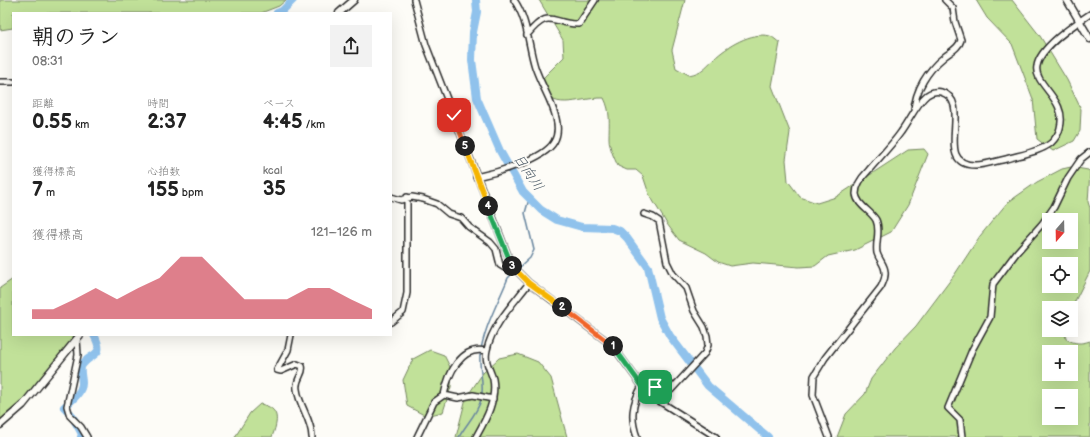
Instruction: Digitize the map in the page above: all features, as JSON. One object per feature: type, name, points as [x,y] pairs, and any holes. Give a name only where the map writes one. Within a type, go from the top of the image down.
[{"type":"main road","points":[[340,12],[354,0]]},
{"type":"main road","points":[[1067,0],[1090,39]]},
{"type":"main road","points":[[0,425],[23,405],[79,337]]},
{"type":"street","points":[[414,0],[426,45],[476,177],[514,268],[529,283],[612,345],[644,388],[668,407],[716,437]]},
{"type":"street","points":[[476,177],[515,166],[547,149],[553,144],[557,134],[554,112],[540,81],[522,14],[514,0]]},
{"type":"street","points":[[527,35],[535,25],[544,19],[551,18],[579,24],[595,0]]},
{"type":"street","points":[[914,112],[915,98],[923,82],[936,65],[960,42],[961,36],[956,27],[953,8],[945,0]]},
{"type":"street","points":[[828,437],[813,395],[814,376],[825,358],[881,287],[885,278],[885,270],[877,253],[878,227],[872,214],[858,199],[857,188],[863,176],[887,151],[927,95],[938,91],[948,95],[955,113],[954,152],[958,159],[971,165],[979,165],[1048,145],[1054,140],[1059,130],[1061,117],[1054,97],[1037,74],[1037,64],[1042,54],[1051,45],[1080,20],[1090,14]]},
{"type":"street","points":[[0,82],[12,82]]},
{"type":"street","points":[[962,437],[960,420],[948,408],[970,356],[990,317],[994,284],[1016,252],[1042,224],[1054,207],[1068,178],[1080,159],[1090,152]]},
{"type":"street","points":[[392,197],[401,200],[407,197],[423,199],[437,204],[449,214],[461,218],[469,227],[490,242],[496,249],[500,265],[503,268],[510,271],[514,268]]},
{"type":"street","points":[[392,321],[403,312],[407,293],[407,197]]},
{"type":"street","points":[[644,214],[657,219],[660,224],[667,262],[673,274],[689,293],[694,312],[706,332],[708,345],[703,356],[671,390],[667,391],[655,387],[644,388]]},
{"type":"street","points":[[476,437],[491,408],[493,399],[493,384],[486,362],[486,351],[497,327],[529,283]]},
{"type":"street","points":[[292,336],[288,350],[277,370],[281,371],[297,364],[302,366],[302,372],[298,378],[296,386],[312,437]]},
{"type":"street","points":[[79,337],[76,366],[67,406],[70,416],[81,427],[87,437]]},
{"type":"street","points":[[444,395],[445,387],[461,357],[471,350],[486,351]]},
{"type":"street","points":[[637,437],[633,424],[633,408],[644,388]]},
{"type":"street","points":[[417,437],[434,402],[444,395],[458,398],[474,395],[493,399]]},
{"type":"green space","points":[[0,0],[286,0],[279,6],[264,12],[12,12],[12,28],[0,30]]},
{"type":"green space","points":[[539,0],[685,0],[672,50],[676,68],[689,75],[700,71],[719,54],[740,41],[755,36],[763,35],[771,37],[780,43],[772,86],[790,132],[786,160],[788,181],[800,197],[817,203],[836,197],[908,150],[924,149],[928,154],[908,205],[891,232],[855,250],[828,256],[815,266],[799,267],[753,263],[730,266],[718,262],[706,253],[679,240],[667,224],[649,194],[643,176],[636,170],[627,170],[618,166],[610,145],[609,113],[604,98],[566,102],[550,98],[544,92],[539,82],[564,57],[563,40]]},
{"type":"green space","points":[[976,0],[1012,0],[1040,36],[1067,80],[1081,109],[1080,131],[1074,141],[1053,151],[1037,139],[1033,99],[1012,44],[987,18]]},
{"type":"green space","points":[[1071,167],[1088,170],[1090,172],[1088,202],[1090,208],[1090,271],[1075,301],[1042,301],[1042,337],[1066,337],[1066,339],[1075,343],[1090,341],[1090,437],[837,437],[846,414],[865,394],[871,379],[895,348],[916,326],[955,274],[980,236],[1007,203],[1037,182],[1062,169]]},
{"type":"green space","points":[[12,280],[12,336],[75,336],[22,403],[0,422],[0,288]]},
{"type":"green space","points":[[430,350],[444,355],[452,371],[451,387],[443,412],[426,416],[407,406],[403,380],[413,359]]},
{"type":"green space","points":[[518,354],[538,362],[551,378],[567,437],[456,437],[466,398],[483,373],[499,358]]},
{"type":"green space","points":[[260,404],[267,406],[275,412],[276,426],[272,437],[235,437],[250,413]]},
{"type":"waterway","points":[[280,12],[293,0]]},
{"type":"waterway","name":"日向川","points":[[476,0],[477,12],[473,32],[472,60],[477,98],[500,151],[523,192],[541,210],[557,220],[582,227],[612,228],[620,231],[627,238],[648,267],[660,318],[670,336],[708,386],[768,437]]},
{"type":"waterway","points":[[518,269],[530,258],[534,250],[525,213],[529,199]]},
{"type":"waterway","points":[[459,437],[477,410],[481,400],[482,384],[480,356],[484,336],[508,278],[515,271]]},
{"type":"waterway","points":[[81,437],[82,434],[71,414],[64,407],[76,396],[82,387],[81,367],[84,362],[97,352],[98,348],[94,336]]},
{"type":"route","points":[[454,115],[476,177],[512,266],[529,283],[612,345],[617,350],[636,379],[646,390],[655,387]]}]
